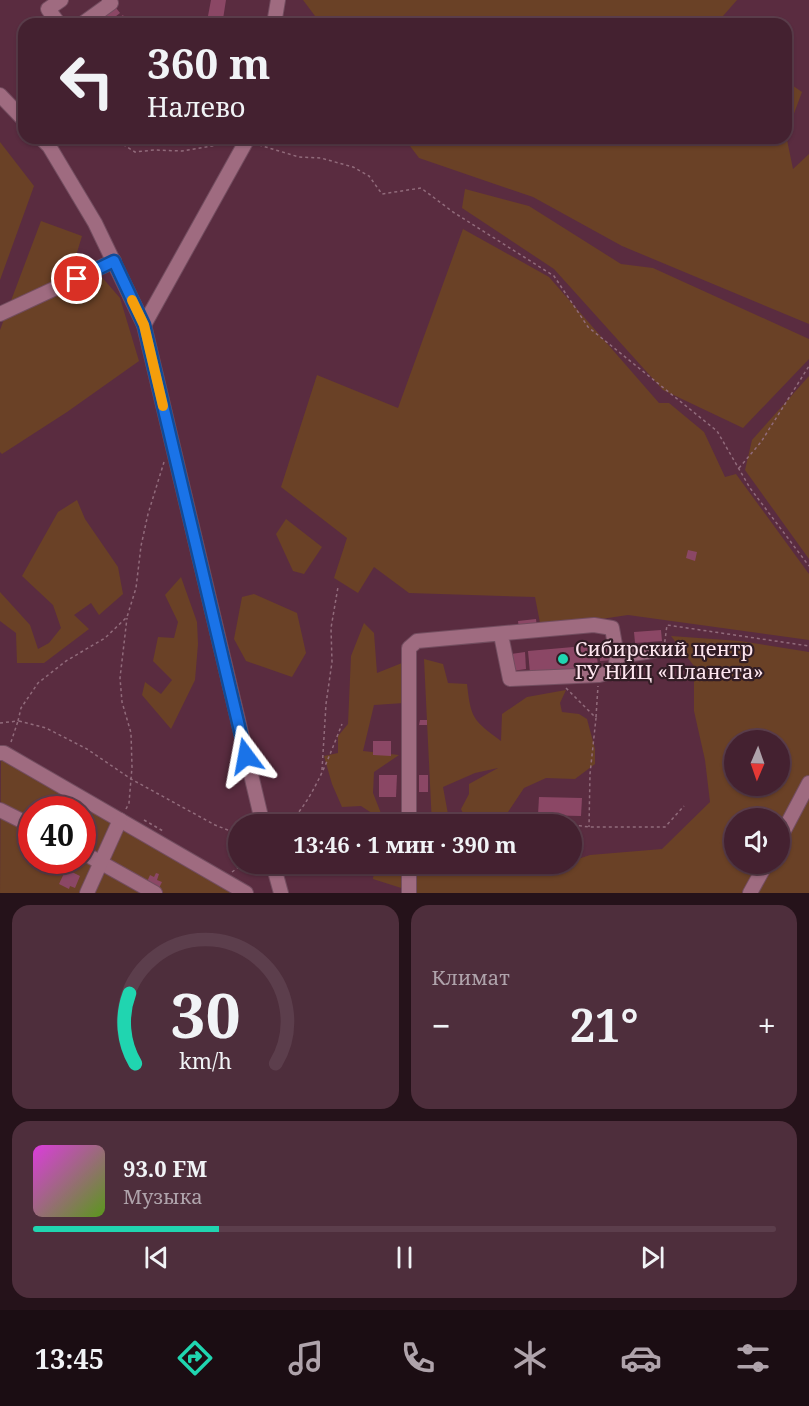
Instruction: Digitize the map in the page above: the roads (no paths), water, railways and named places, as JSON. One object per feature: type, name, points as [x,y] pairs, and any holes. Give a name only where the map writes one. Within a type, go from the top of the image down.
[{"type":"street","points":[[55,18],[48,9],[61,0]]},
{"type":"street","points":[[90,18],[111,3],[109,0]]},
{"type":"street","points":[[274,18],[278,0]]},
{"type":"street","points":[[0,95],[18,114]]},
{"type":"street","points":[[49,144],[95,223],[144,325],[260,814]]},
{"type":"street","points":[[144,325],[245,144]]},
{"type":"street","points":[[0,314],[114,261]]},
{"type":"street","points":[[409,814],[409,648],[417,640],[501,635],[594,625],[612,628],[618,656],[615,671],[599,675],[510,679],[501,635]]},
{"type":"street","points":[[618,656],[653,651]]},
{"type":"street","points":[[2,753],[246,893]]},
{"type":"street","points":[[790,819],[809,783]]},
{"type":"street","points":[[0,810],[18,819]]},
{"type":"street","points":[[87,893],[120,820]]},
{"type":"street","points":[[96,859],[155,893]]},
{"type":"street","points":[[276,874],[281,893]]},
{"type":"street","points":[[409,874],[409,893]]},
{"type":"street","points":[[750,893],[760,874]]},
{"type":"place","name":"Сибирский центр ГУ НИЦ «Планета»","points":[[563,659]]}]
